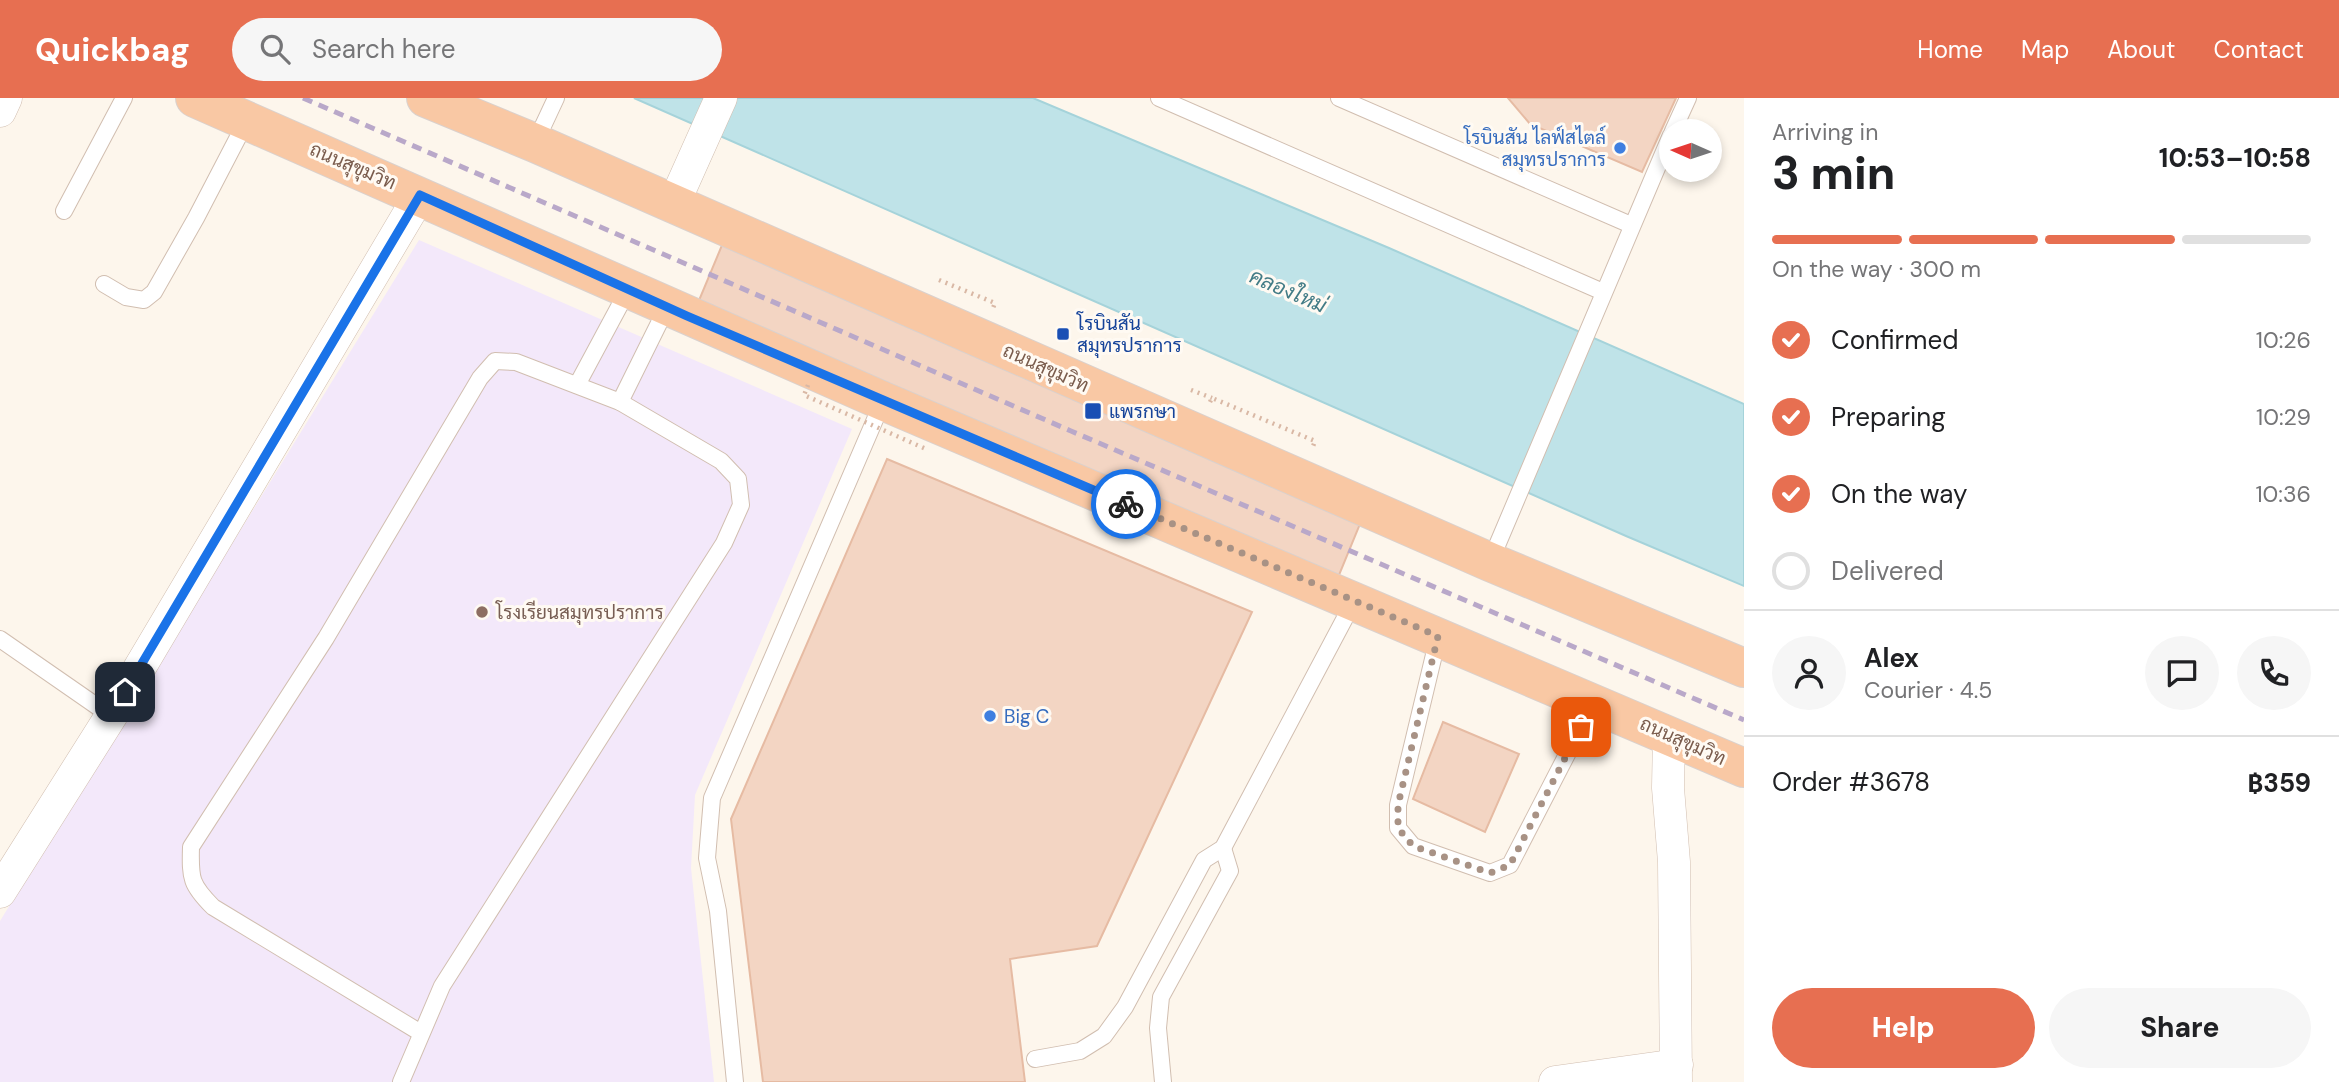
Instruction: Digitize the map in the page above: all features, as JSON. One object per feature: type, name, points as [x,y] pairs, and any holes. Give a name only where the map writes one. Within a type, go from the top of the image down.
[{"type":"highway","name":"ถนนสุขุมวิท","points":[[195,98],[883,401],[1744,768]]},
{"type":"highway","name":"ถนนสุขุมวิท","points":[[426,98],[674,203],[1490,562],[1744,668]]},
{"type":"street","points":[[0,111],[6,98]]},
{"type":"street","points":[[674,203],[720,98]]},
{"type":"street","points":[[0,892],[111,716],[420,195]]},
{"type":"street","points":[[1555,1082],[1677,1073],[1674,862],[1668,788],[1669,734]]},
{"type":"lane","points":[[64,211],[124,98]]},
{"type":"lane","points":[[1159,98],[1603,292]]},
{"type":"lane","points":[[1339,98],[1631,225]]},
{"type":"lane","points":[[1678,119],[1688,98]]},
{"type":"lane","points":[[535,143],[554,101]]},
{"type":"lane","points":[[104,284],[134,299],[144,300],[153,292],[196,218],[247,120]]},
{"type":"lane","points":[[1490,562],[1659,162]]},
{"type":"lane","points":[[577,385],[628,290]]},
{"type":"lane","points":[[620,402],[667,307]]},
{"type":"lane","points":[[401,1082],[442,986],[723,543],[741,505],[738,479],[721,461],[620,402],[516,362],[495,361],[480,378],[326,638],[191,847],[195,889],[213,907],[421,1033]]},
{"type":"lane","points":[[735,1082],[718,911],[708,858],[712,798],[883,401]]},
{"type":"lane","points":[[1035,1059],[1080,1051],[1104,1036],[1125,1007],[1204,860],[1223,848],[1354,601]]},
{"type":"lane","points":[[1438,636],[1398,805],[1398,828],[1413,846],[1490,873],[1510,865],[1594,702]]},
{"type":"lane","points":[[0,639],[111,716]]},
{"type":"lane","points":[[1163,1082],[1158,1028],[1161,998],[1230,871],[1223,848]]},
{"type":"path","points":[[808,385],[804,395],[926,449]]},
{"type":"path","points":[[1191,390],[1212,398]]},
{"type":"path","points":[[1222,402],[1291,432]]},
{"type":"shaded area","name":"โรงเรียนสมุทรปราการ","points":[[419,240],[852,429],[695,795],[691,868],[714,1082],[0,1082],[0,921]]},
{"type":"water","name":"คลองใหม่","points":[[634,98],[1033,98],[1389,248],[1744,404],[1744,586],[1626,536]]},
{"type":"building","name":"โรบินสัน ไลฟ์สไตล์ สมุทรปราการ","points":[[1508,98],[1676,98],[1666,119],[1659,119],[1659,135],[1642,172],[1530,124]]},
{"type":"building","points":[[730,226],[1369,502],[1330,597],[690,322]]},
{"type":"building","name":"Big C","points":[[887,459],[1252,612],[1097,946],[1010,959],[1025,1082],[763,1082],[731,819]]},
{"type":"building","points":[[1443,722],[1519,754],[1485,832],[1413,799]]},
{"type":"railway","points":[[303,98],[1744,720]]},
{"type":"way so far","points":[[1126,504],[1438,636],[1398,805],[1398,828],[1413,846],[1490,873],[1510,865],[1581,727]]},
{"type":"place","name":"โรบินสัน ไลฟ์สไตล์ สมุทรปราการ","points":[[1620,148]]},
{"type":"place","name":"โรบินสัน สมุทรปราการ","points":[[1063,334]]},
{"type":"place","name":"แพรกษา","points":[[1093,411]]},
{"type":"place","name":"โรงเรียนสมุทรปราการ","points":[[482,612]]},
{"type":"place","name":"Big C","points":[[990,716]]},
{"type":"route","points":[[125,692],[420,195],[687,316],[1126,504]]}]
